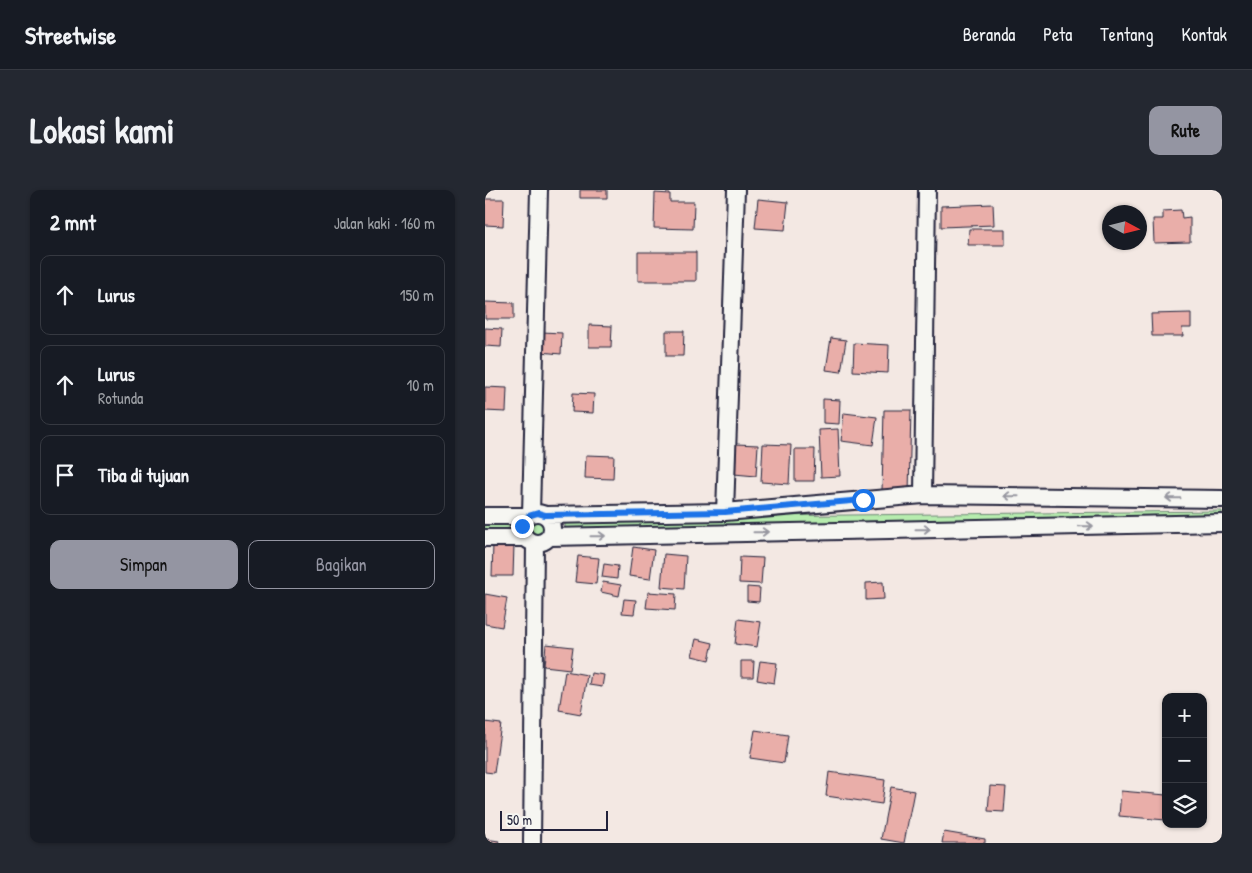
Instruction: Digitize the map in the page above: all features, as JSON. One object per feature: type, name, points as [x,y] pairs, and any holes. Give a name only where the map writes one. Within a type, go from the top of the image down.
[{"type":"street","points":[[537,539],[522,526],[535,515],[539,190]]},
{"type":"street","points":[[725,512],[736,190]]},
{"type":"street","points":[[923,495],[927,190]]},
{"type":"street","points":[[485,516],[725,512],[923,495],[1222,499]]},
{"type":"street","points":[[531,843],[537,539],[552,525],[535,515]]},
{"type":"street","points":[[485,538],[537,539],[1222,523]]},
{"type":"green space","points":[[1222,511],[1222,523],[565,529],[565,522],[571,518]]},
{"type":"green space","points":[[485,519],[509,523],[509,529],[485,532]]},
{"type":"green space","points":[[535,520],[541,520],[546,525],[544,534],[535,536],[530,531],[530,525]]},
{"type":"building","points":[[580,190],[607,190],[607,198],[580,198]]},
{"type":"building","points":[[655,193],[670,194],[670,202],[694,202],[693,229],[654,228]]},
{"type":"building","points":[[485,199],[504,199],[503,226],[485,225]]},
{"type":"building","points":[[758,199],[788,202],[785,230],[755,228]]},
{"type":"building","points":[[993,204],[994,225],[941,227],[941,206]]},
{"type":"building","points":[[1181,210],[1182,218],[1190,217],[1190,242],[1154,243],[1153,219],[1163,219],[1163,211]]},
{"type":"building","points":[[969,229],[1005,229],[1005,245],[968,245]]},
{"type":"building","points":[[638,252],[696,252],[696,281],[638,281]]},
{"type":"building","points":[[485,302],[514,303],[514,319],[485,319]]},
{"type":"building","points":[[1191,313],[1191,328],[1182,328],[1183,336],[1152,336],[1151,314]]},
{"type":"building","points":[[589,325],[612,326],[611,347],[589,347]]},
{"type":"building","points":[[485,328],[502,329],[501,347],[485,346]]},
{"type":"building","points":[[666,331],[684,331],[683,356],[666,356]]},
{"type":"building","points":[[542,332],[562,333],[561,354],[541,352]]},
{"type":"building","points":[[831,338],[846,340],[841,372],[826,370]]},
{"type":"building","points":[[854,343],[889,345],[888,373],[853,371]]},
{"type":"building","points":[[485,387],[507,388],[506,412],[485,411]]},
{"type":"building","points":[[573,393],[594,394],[593,413],[572,412]]},
{"type":"building","points":[[823,399],[840,400],[839,424],[823,423]]},
{"type":"building","points":[[884,410],[911,410],[909,492],[882,491]]},
{"type":"building","points":[[844,413],[877,417],[873,445],[841,441]]},
{"type":"building","points":[[838,429],[840,476],[821,477],[819,430]]},
{"type":"building","points":[[736,444],[758,445],[756,476],[734,474]]},
{"type":"building","points":[[763,444],[791,445],[789,484],[761,482]]},
{"type":"building","points":[[795,449],[815,449],[814,481],[795,481]]},
{"type":"building","points":[[586,455],[614,456],[613,479],[585,478]]},
{"type":"building","points":[[493,544],[514,544],[513,576],[492,576]]},
{"type":"building","points":[[633,547],[654,550],[650,579],[629,576]]},
{"type":"building","points":[[664,554],[686,556],[684,589],[661,587]]},
{"type":"building","points":[[578,556],[599,558],[596,584],[575,582]]},
{"type":"building","points":[[740,557],[763,558],[761,584],[739,583]]},
{"type":"building","points":[[604,564],[618,566],[617,579],[602,577]]},
{"type":"building","points":[[603,582],[621,585],[619,596],[601,592]]},
{"type":"building","points":[[883,582],[884,599],[866,600],[866,583]]},
{"type":"building","points":[[747,587],[760,588],[759,602],[747,601]]},
{"type":"building","points":[[648,592],[676,594],[675,610],[646,608]]},
{"type":"building","points":[[485,594],[507,598],[502,627],[485,624]]},
{"type":"building","points":[[624,599],[636,600],[634,614],[622,613]]},
{"type":"building","points":[[738,619],[761,622],[757,647],[735,644]]},
{"type":"building","points":[[696,639],[713,643],[709,660],[692,656]]},
{"type":"building","points":[[546,644],[573,647],[570,669],[544,666]]},
{"type":"building","points":[[741,661],[754,661],[753,677],[741,677]]},
{"type":"building","points":[[760,661],[777,663],[774,683],[757,680]]},
{"type":"building","points":[[565,671],[587,675],[581,714],[559,710]]},
{"type":"building","points":[[591,673],[604,675],[602,687],[589,685]]},
{"type":"building","points":[[485,722],[501,724],[494,773],[485,772]]},
{"type":"building","points":[[755,730],[788,735],[784,763],[750,758]]},
{"type":"building","points":[[829,772],[885,780],[882,804],[826,796]]},
{"type":"building","points":[[990,786],[1006,787],[1004,812],[988,811]]},
{"type":"building","points":[[891,787],[914,791],[904,843],[881,839]]},
{"type":"building","points":[[1121,791],[1162,795],[1162,820],[1119,816]]},
{"type":"building","points":[[944,832],[985,839],[985,843],[942,843]]},
{"type":"building","points":[[485,839],[499,841],[498,843],[485,843]]},
{"type":"route","points":[[522,526],[528,516],[538,513],[545,515],[725,512],[863,500]]}]
